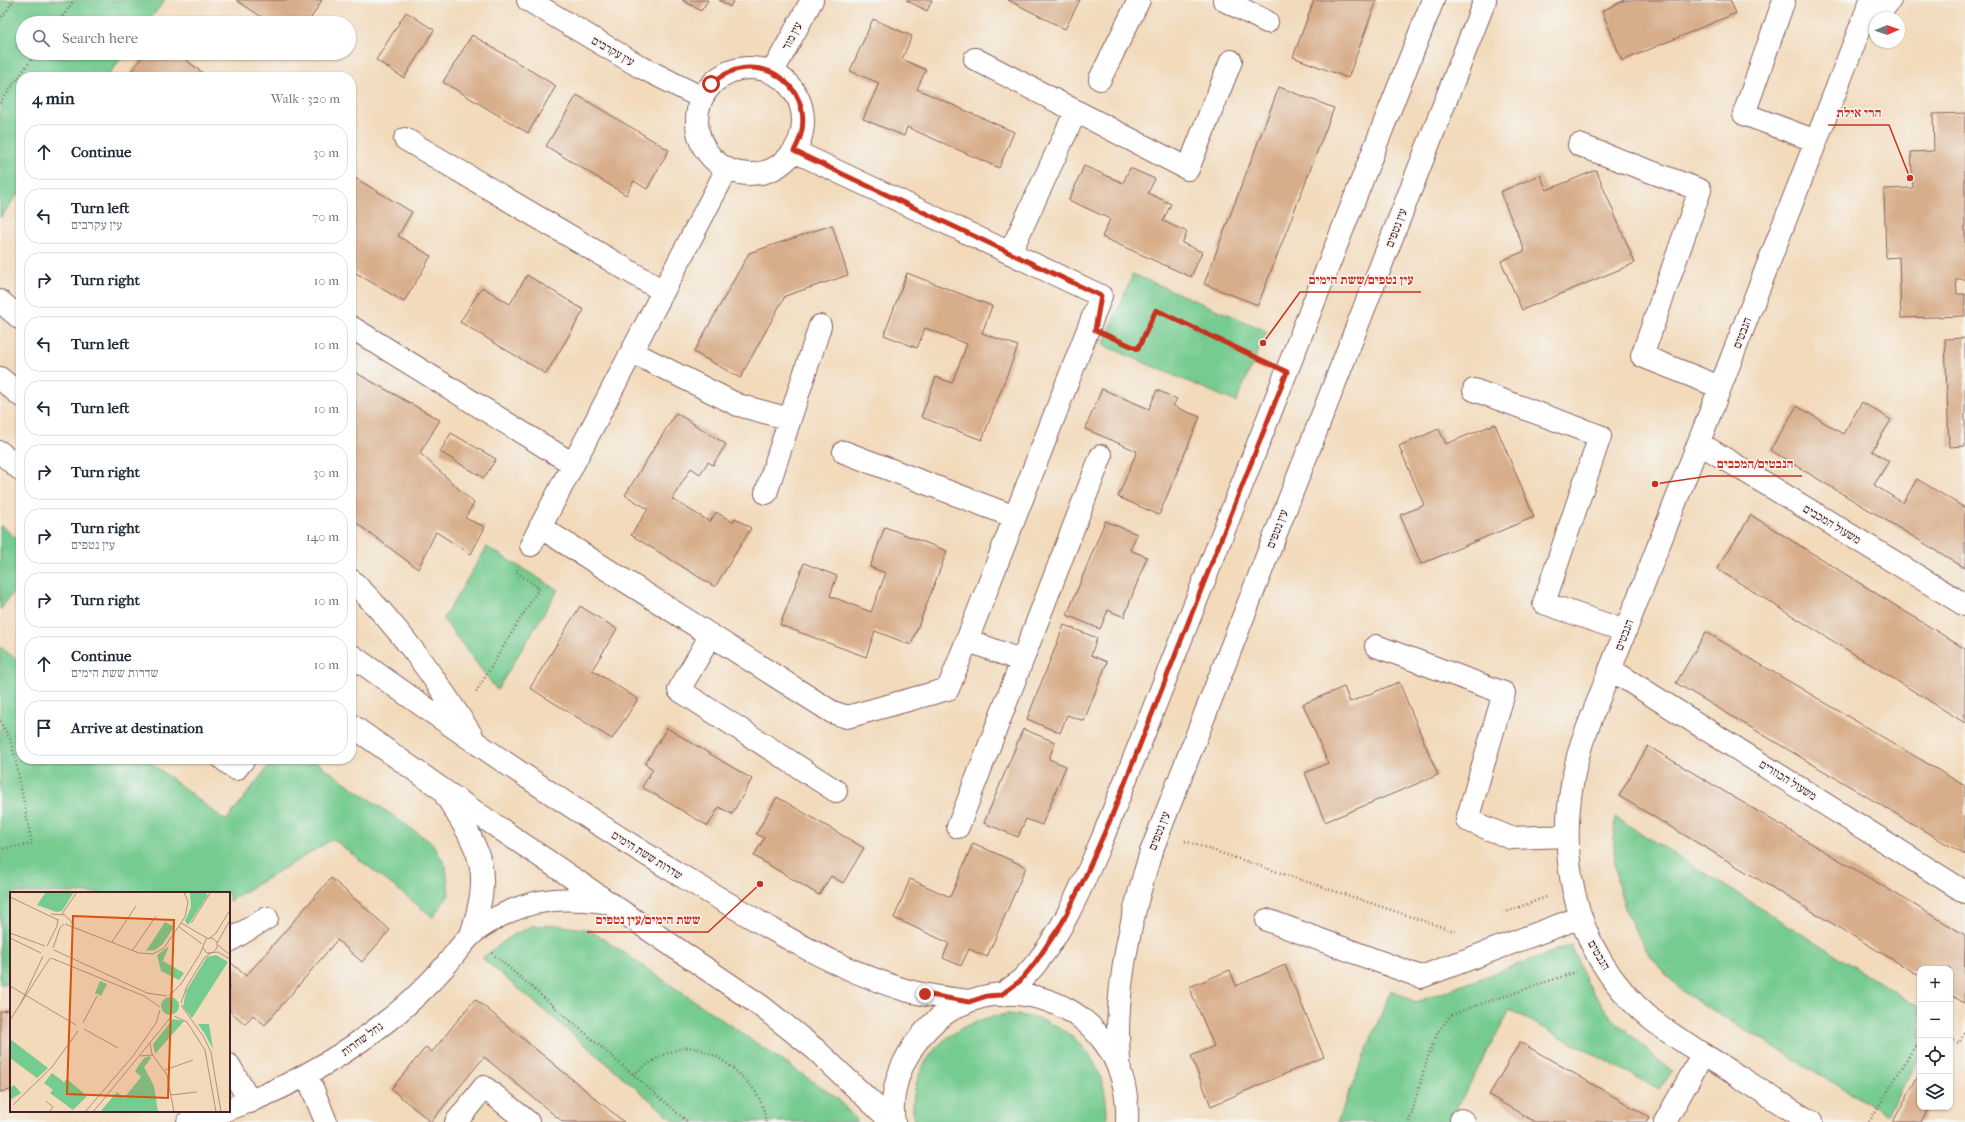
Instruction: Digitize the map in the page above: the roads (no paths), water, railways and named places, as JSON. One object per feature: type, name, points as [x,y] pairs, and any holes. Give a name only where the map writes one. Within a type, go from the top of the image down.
[{"type":"street","name":"עין עקרבים","points":[[528,0],[639,66],[702,98]]},
{"type":"street","name":"עין מור","points":[[772,73],[812,0]]},
{"type":"street","points":[[1100,79],[1138,0]]},
{"type":"street","points":[[1224,0],[1258,12]]},
{"type":"street","points":[[1001,995],[1020,981],[1049,944],[1068,912],[1094,858],[1433,0]]},
{"type":"street","name":"עין נטפים","points":[[1127,1122],[1118,1034],[1126,955],[1141,887],[1159,832],[1485,0]]},
{"type":"street","points":[[1784,0],[1744,114],[1816,141]]},
{"type":"street","name":"הנבטים","points":[[1811,1122],[1703,1054],[1650,1018],[1624,992],[1603,963],[1581,917],[1572,886],[1566,836],[1568,803],[1573,772],[1582,742],[1872,0]]},
{"type":"street","name":"הנבטים","points":[[1881,12],[1890,0]]},
{"type":"street","name":"הנבטים","points":[[1845,67],[1869,30]]},
{"type":"street","points":[[975,59],[1188,168],[1231,61]]},
{"type":"street","points":[[740,68],[757,68],[772,73],[792,88],[800,102],[803,119],[800,140],[794,151],[779,165],[760,174],[743,174],[727,169],[708,154],[700,139],[697,114],[702,98],[717,79],[740,68]]},
{"type":"street","points":[[1010,253],[1076,111]]},
{"type":"street","points":[[405,139],[663,291]]},
{"type":"street","points":[[1579,144],[1700,190],[1642,356],[1720,387]]},
{"type":"street","points":[[727,169],[536,536],[711,635],[832,712],[847,717],[948,689],[1101,296],[794,151]]},
{"type":"street","points":[[0,301],[16,315]]},
{"type":"street","points":[[766,493],[820,326]]},
{"type":"street","points":[[356,330],[573,464]]},
{"type":"street","points":[[632,352],[738,405],[790,419]]},
{"type":"street","points":[[0,378],[16,392]]},
{"type":"street","points":[[1474,390],[1600,436],[1544,603],[1625,631]]},
{"type":"street","name":"משעול המכבים","points":[[1698,443],[1965,605]]},
{"type":"street","points":[[0,452],[16,466]]},
{"type":"street","points":[[844,452],[1015,517]]},
{"type":"street","points":[[958,827],[1101,456]]},
{"type":"street","points":[[356,585],[396,629],[446,695],[477,744]]},
{"type":"street","points":[[711,635],[679,690],[836,792]]},
{"type":"street","points":[[967,640],[1022,661]]},
{"type":"street","points":[[1376,646],[1504,693],[1467,820],[1511,838],[1566,836]]},
{"type":"street","name":"שדרות ששת הימים","points":[[356,659],[562,802],[662,864],[821,955],[862,975],[897,987],[969,1002]]},
{"type":"street","name":"משעול הכוזרים","points":[[1610,669],[1965,892]]},
{"type":"street","points":[[356,729],[443,790],[743,993],[780,1020],[815,1049],[893,1122]]},
{"type":"street","points":[[230,764],[236,769],[240,764]]},
{"type":"street","name":"נחל שחרות","points":[[443,790],[472,838],[480,858],[483,884],[482,898],[471,935]]},
{"type":"street","name":"נחל שחרות","points":[[230,1109],[250,1102],[307,1074],[356,1045],[388,1021],[418,994],[446,966],[471,935],[508,912],[532,903],[568,899],[608,902]]},
{"type":"street","points":[[1267,920],[1420,977],[1581,917]]},
{"type":"street","points":[[230,940],[267,918]]},
{"type":"street","points":[[893,1122],[894,1097],[898,1078],[914,1045],[924,1031],[953,1009],[987,996],[1001,995],[1025,995],[1043,999],[1061,1005],[1076,1014],[1102,1039],[1112,1054],[1142,1122]]},
{"type":"street","points":[[1665,1122],[1703,1054]]},
{"type":"street","points":[[230,1067],[250,1102]]},
{"type":"street","points":[[307,1074],[326,1122]]},
{"type":"street","points":[[456,1122],[484,1087],[528,1122]]},
{"type":"street","points":[[188,1122],[221,1112]]},
{"type":"place","name":"הרי אילת","points":[[1910,178]]},
{"type":"place","name":"עין נטפים/ששת הימים","points":[[1263,343]]},
{"type":"place","name":"הנבטים/המכבים","points":[[1655,484]]},
{"type":"place","name":"ששת הימים/עין נטפים","points":[[760,884]]}]
